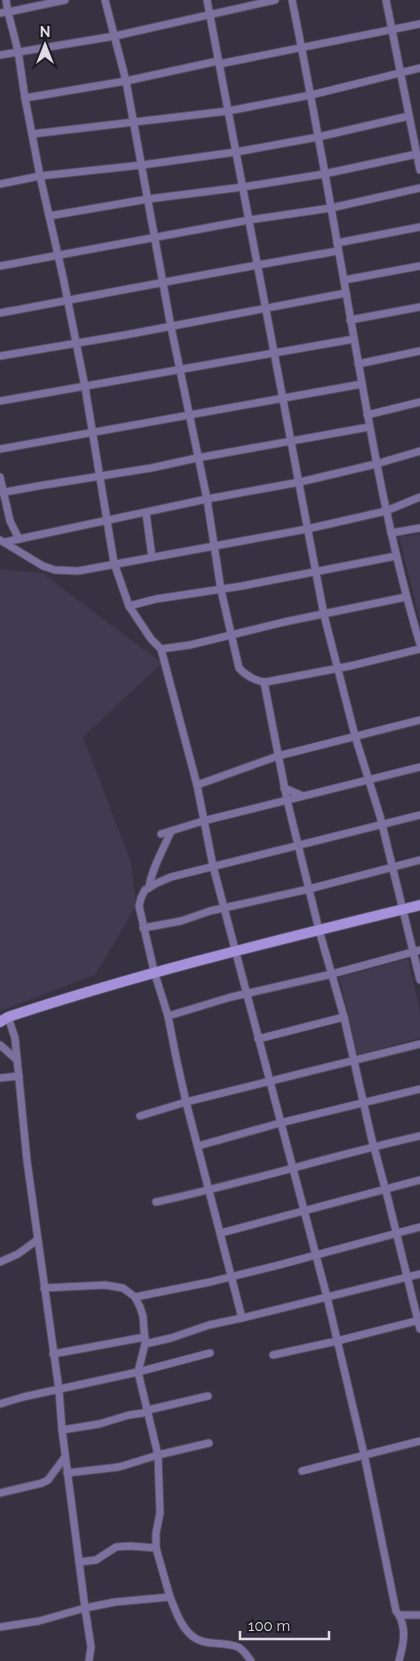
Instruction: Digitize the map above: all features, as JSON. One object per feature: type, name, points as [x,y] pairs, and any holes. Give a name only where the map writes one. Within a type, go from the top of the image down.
[{"type":"main road","points":[[4,1020],[73,995],[154,972],[420,905]]},
{"type":"street","points":[[6,0],[18,51],[40,176],[68,300],[85,387],[114,563],[129,606],[151,639],[161,649],[197,784],[213,866],[327,1297],[364,1454],[396,1611],[404,1625],[404,1638],[399,1661]]},
{"type":"street","points":[[0,13],[65,0]]},
{"type":"street","points":[[105,0],[126,81],[179,369],[207,500],[221,590],[241,670],[264,682],[337,669],[420,649]]},
{"type":"street","points":[[207,0],[324,615],[355,736],[382,823],[403,909],[416,951],[420,980]]},
{"type":"street","points":[[0,55],[115,36],[275,0]]},
{"type":"street","points":[[292,0],[311,95],[376,464],[406,597],[420,644]]},
{"type":"street","points":[[386,0],[420,170]]},
{"type":"street","points":[[25,98],[126,81],[420,24]]},
{"type":"street","points":[[32,134],[228,111],[311,95],[420,68]]},
{"type":"street","points":[[0,184],[40,176],[236,152],[318,137],[409,116]]},
{"type":"street","points":[[49,216],[148,199],[242,188],[324,174],[417,154]]},
{"type":"street","points":[[0,266],[249,220],[331,208],[420,188]]},
{"type":"street","points":[[0,313],[258,264],[420,227]]},
{"type":"street","points":[[344,280],[420,266]]},
{"type":"street","points":[[0,356],[171,327],[266,307],[346,293]]},
{"type":"street","points":[[350,320],[420,306]]},
{"type":"street","points":[[0,401],[354,339]]},
{"type":"street","points":[[358,364],[420,351]]},
{"type":"street","points":[[0,449],[362,384]]},
{"type":"street","points":[[367,415],[420,402]]},
{"type":"street","points":[[1,493],[100,477],[369,427]]},
{"type":"street","points":[[2,541],[300,482],[376,464],[420,451]]},
{"type":"street","points":[[0,477],[1,493],[10,521],[19,538]]},
{"type":"street","points":[[2,541],[43,566],[55,570],[78,571],[307,529],[386,511],[420,497]]},
{"type":"street","points":[[146,513],[152,557]]},
{"type":"street","points":[[391,533],[420,528]]},
{"type":"street","points":[[129,606],[396,556]]},
{"type":"street","points":[[161,649],[190,645],[284,622],[406,597]]},
{"type":"street","points":[[264,682],[284,788],[319,930],[344,1017],[352,1060],[420,1329]]},
{"type":"street","points":[[197,784],[278,756],[420,720]]},
{"type":"street","points":[[160,834],[204,821],[420,767]]},
{"type":"street","points":[[284,788],[303,796]]},
{"type":"street","points":[[242,1318],[186,1102],[168,1016],[143,928],[139,906],[140,898],[145,890],[171,877],[420,815]]},
{"type":"street","points":[[149,888],[150,876],[159,861],[171,831]]},
{"type":"street","points":[[143,928],[181,921],[225,908],[309,889],[420,860]]},
{"type":"street","points":[[168,1016],[247,993],[332,974],[416,951]]},
{"type":"street","points":[[258,1039],[344,1017]]},
{"type":"street","points":[[4,1020],[14,1038],[27,1161],[59,1390],[65,1457],[91,1647],[89,1661]]},
{"type":"street","points":[[140,1116],[186,1102],[420,1044]]},
{"type":"street","points":[[0,1045],[16,1058]]},
{"type":"street","points":[[0,1078],[19,1076]]},
{"type":"street","points":[[198,1146],[280,1123],[420,1089]]},
{"type":"street","points":[[156,1202],[209,1191],[374,1146],[420,1136]]},
{"type":"street","points":[[221,1233],[420,1180]]},
{"type":"street","points":[[135,1297],[232,1276],[420,1227]]},
{"type":"street","points":[[0,1262],[18,1254],[37,1240]]},
{"type":"street","points":[[53,1354],[145,1340],[171,1338],[209,1325],[420,1274]]},
{"type":"street","points":[[44,1288],[105,1285],[122,1288],[135,1297],[143,1316],[145,1340],[138,1372],[158,1454],[160,1513],[156,1533],[156,1548],[170,1597],[188,1633],[195,1639],[208,1643],[240,1647],[251,1661]]},
{"type":"street","points":[[273,1355],[419,1320]]},
{"type":"street","points":[[0,1404],[210,1353]]},
{"type":"street","points":[[62,1430],[99,1424],[208,1396]]},
{"type":"street","points":[[302,1471],[420,1441]]},
{"type":"street","points":[[67,1473],[119,1467],[158,1454],[209,1444]]},
{"type":"street","points":[[0,1493],[48,1480],[65,1457]]},
{"type":"street","points":[[79,1562],[96,1560],[116,1547],[156,1548]]},
{"type":"street","points":[[0,1627],[39,1621],[115,1602],[170,1597]]},
{"type":"street","points":[[399,1615],[420,1615]]},
{"type":"shaded area","points":[[420,534],[420,620],[399,537]]},
{"type":"shaded area","points":[[0,569],[42,573],[162,663],[83,737],[131,862],[136,906],[95,975],[0,1011]]},
{"type":"shaded area","points":[[408,959],[420,1012],[420,1038],[358,1055],[339,977]]}]
